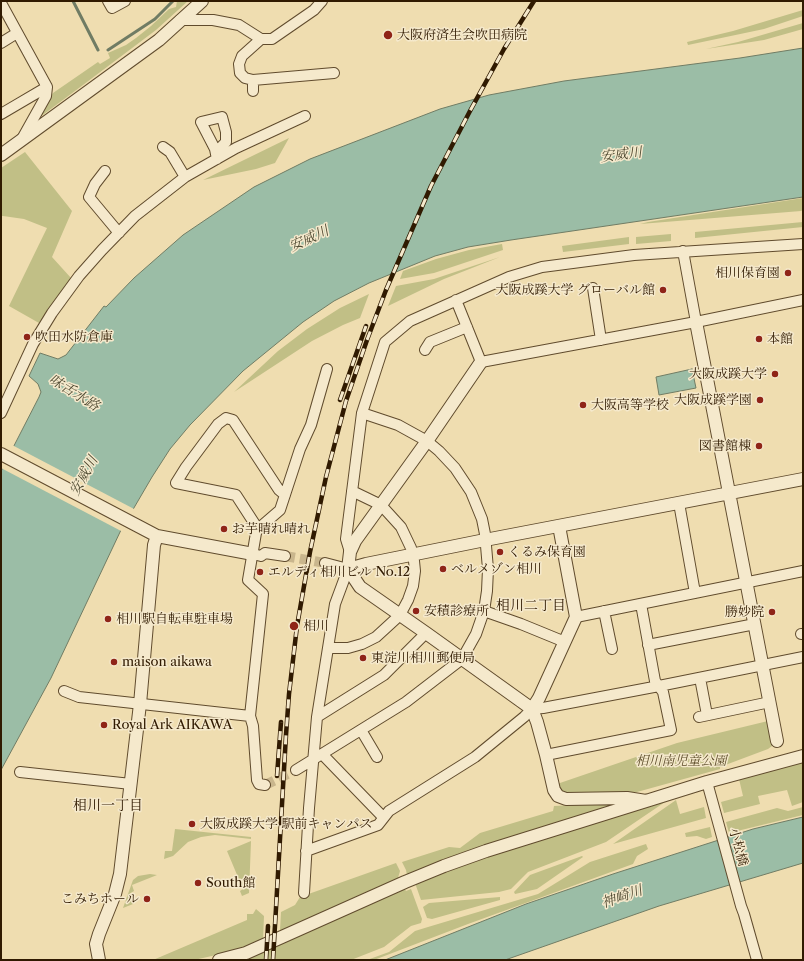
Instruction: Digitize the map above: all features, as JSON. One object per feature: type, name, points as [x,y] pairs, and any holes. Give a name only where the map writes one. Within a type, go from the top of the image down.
[{"type":"street","points":[[108,1],[112,8],[125,1]]},
{"type":"street","points":[[1,154],[160,40],[202,1]]},
{"type":"street","points":[[180,20],[213,20],[238,26],[261,39],[272,39],[314,10],[322,1]]},
{"type":"street","points":[[1,3],[47,87],[46,96],[22,140]]},
{"type":"street","points":[[1,43],[17,33]]},
{"type":"street","points":[[261,39],[242,56],[238,64],[240,73],[253,86],[334,73]]},
{"type":"street","points":[[1,114],[47,87]]},
{"type":"street","points":[[1,413],[33,344],[52,313],[79,276],[135,216],[216,154],[236,148],[305,116]]},
{"type":"street","points":[[163,147],[170,152],[185,177]]},
{"type":"street","points":[[105,171],[94,184],[89,197],[119,233]]},
{"type":"street","points":[[350,552],[346,539],[362,413],[386,342],[410,321],[508,277],[542,267],[634,255],[803,244]]},
{"type":"street","points":[[683,251],[764,665],[777,741]]},
{"type":"street","points":[[593,288],[601,340]]},
{"type":"street","points":[[456,300],[481,362]]},
{"type":"street","points":[[304,893],[312,761],[317,717],[335,604],[348,569],[350,552],[355,541],[427,441],[481,362],[696,322],[803,300]]},
{"type":"street","points":[[425,350],[430,342],[467,327]]},
{"type":"street","points":[[265,785],[259,784],[257,780],[253,726],[250,716],[263,594],[248,580],[256,533],[258,529],[280,510],[300,449],[311,425],[327,369]]},
{"type":"street","points":[[296,770],[406,702],[462,659],[476,634],[484,611],[488,569],[485,540],[482,519],[471,492],[455,468],[427,441],[398,425],[362,413]]},
{"type":"street","points":[[258,529],[236,495],[176,483],[218,424],[226,418],[233,420],[279,490],[285,495]]},
{"type":"street","points":[[1,454],[157,536],[261,556],[265,553],[285,556]]},
{"type":"street","points":[[325,563],[348,569],[485,540],[803,479]]},
{"type":"street","points":[[328,648],[348,648],[362,644],[376,637],[400,615],[413,586],[415,571],[413,555],[407,537],[401,527],[381,505],[352,491]]},
{"type":"street","points":[[679,503],[695,593]]},
{"type":"street","points":[[306,851],[378,825],[389,811],[475,757],[532,709],[539,698],[576,617],[559,526]]},
{"type":"street","points":[[99,960],[96,944],[120,874],[132,784],[154,545],[157,536]]},
{"type":"street","points":[[348,569],[360,587],[532,709],[546,755],[554,790],[558,796],[561,798],[628,798],[646,801]]},
{"type":"street","points":[[576,617],[803,571]]},
{"type":"street","points":[[546,755],[670,730],[663,692],[655,681],[641,604]]},
{"type":"street","points":[[484,611],[565,642]]},
{"type":"street","points":[[604,611],[612,649]]},
{"type":"street","points":[[648,645],[755,624]]},
{"type":"street","points":[[317,717],[384,675],[426,633]]},
{"type":"street","points":[[532,709],[659,686],[803,657]]},
{"type":"street","points":[[700,678],[703,716],[770,702]]},
{"type":"street","points":[[64,691],[79,697],[250,716]]},
{"type":"street","points":[[361,730],[377,757]]},
{"type":"street","points":[[322,754],[383,817]]},
{"type":"street","points":[[219,960],[246,953],[444,866],[486,851],[646,801],[708,788],[803,756]]},
{"type":"street","points":[[20,772],[132,784]]},
{"type":"street","name":"小松橋","points":[[708,788],[757,960]]},
{"type":"green space","points":[[177,1],[188,1],[156,30],[40,117],[39,116],[53,93],[98,62],[100,64],[110,58],[108,53],[126,45],[136,38],[169,9],[176,7]]},
{"type":"green space","points":[[803,10],[803,16],[764,29],[688,45],[687,42],[733,31]]},
{"type":"green space","points":[[803,23],[803,29],[764,40],[706,49],[738,42]]},
{"type":"green space","points":[[289,138],[275,163],[256,169],[203,180]]},
{"type":"green space","points":[[25,152],[72,211],[52,257],[71,278],[39,323],[9,306],[47,228],[24,219],[1,216],[1,168]]},
{"type":"green space","points":[[803,198],[803,210],[801,211],[640,224],[648,222]]},
{"type":"green space","points":[[803,222],[803,227],[695,238],[695,232]]},
{"type":"green space","points":[[671,234],[671,241],[636,244],[636,237]]},
{"type":"green space","points":[[629,237],[629,244],[563,252],[562,246]]},
{"type":"green space","points":[[502,244],[503,250],[434,273],[400,279],[403,271],[436,259],[469,250]]},
{"type":"green space","points":[[500,257],[444,279],[388,306],[396,286],[434,279]]},
{"type":"green space","points":[[369,294],[360,318],[312,341],[234,392],[278,351],[307,329],[340,308]]},
{"type":"green space","name":"相川南児童公園","points":[[768,721],[772,746],[768,749],[720,767],[720,769],[637,792],[568,795],[558,789],[557,784],[677,743]]},
{"type":"green space","points":[[803,762],[803,802],[792,806],[787,790],[758,796],[760,804],[724,813],[721,802],[743,796],[739,779]]},
{"type":"green space","points":[[676,800],[680,814],[704,807],[706,818],[613,844]]},
{"type":"green space","points":[[665,802],[606,842],[528,872],[511,889],[499,892],[421,900],[415,883],[487,856]]},
{"type":"green space","points":[[618,803],[484,845],[407,875],[402,862],[449,847],[460,848],[480,833],[553,811],[554,806]]},
{"type":"green space","points":[[803,807],[803,815],[729,833],[726,822],[777,808],[788,811]]},
{"type":"green space","points":[[710,827],[712,837],[706,839],[697,836],[686,837],[685,833]]},
{"type":"green space","points":[[175,829],[251,837],[251,839],[215,835],[201,837],[188,842],[173,856],[164,859],[165,851],[172,851]]},
{"type":"green space","points":[[251,841],[249,893],[242,896],[240,891],[243,889],[227,851]]},
{"type":"green space","points":[[646,844],[648,849],[637,856],[633,864],[374,960],[367,960],[389,952],[415,931],[538,894],[590,862]]},
{"type":"green space","points":[[582,856],[583,857],[537,889],[515,894],[514,892],[530,875]]},
{"type":"green space","points":[[396,863],[400,871],[398,878],[280,931],[281,912],[295,905],[300,897]]},
{"type":"green space","points":[[150,874],[157,875],[132,885],[134,891],[129,894],[133,904],[123,908],[133,880],[138,876]]},
{"type":"green space","points":[[404,888],[406,891],[411,889],[422,919],[421,923],[411,926],[384,947],[351,960],[242,960],[248,959]]},
{"type":"green space","points":[[500,897],[500,900],[432,919],[427,918],[423,907],[429,903]]},
{"type":"green space","points":[[256,909],[264,916],[263,940],[243,949],[194,960],[153,960],[247,920],[247,914],[253,914]]},
{"type":"water","points":[[803,48],[803,197],[511,240],[468,247],[435,256],[369,283],[334,301],[303,322],[243,371],[190,425],[170,449],[152,477],[121,530],[51,678],[1,770],[1,471],[41,392],[38,384],[29,376],[40,353],[58,359],[66,355],[104,306],[106,307],[134,278],[183,235],[254,187],[310,159],[440,109],[489,95],[564,81],[740,58]]},
{"type":"water","points":[[692,369],[696,388],[659,395],[656,377]]},
{"type":"water","name":"神崎川","points":[[803,817],[803,863],[659,906],[505,960],[385,960],[526,904],[613,874],[753,829]]},
{"type":"pier","points":[[12,445],[136,510],[123,532],[1,468]]},
{"type":"waterway","points":[[73,1],[98,50]]},
{"type":"waterway","points":[[108,50],[155,19],[173,1]]},
{"type":"tunnel","points":[[285,556],[325,563]]},
{"type":"tunnel","points":[[265,785],[296,770]]},
{"type":"railway","points":[[273,960],[286,735],[297,626],[310,552],[326,477],[346,401],[386,290],[431,186],[504,49],[534,1]]},
{"type":"railway","points":[[340,400],[366,326]]},
{"type":"railway","points":[[277,776],[281,722]]},
{"type":"railway","points":[[266,960],[268,926]]},
{"type":"place","name":"大阪府済生会吹田病院","points":[[388,35]]},
{"type":"place","name":"相川保育園","points":[[788,273]]},
{"type":"place","name":"大阪成蹊大学 グローバル館","points":[[663,290]]},
{"type":"place","name":"吹田水防倉庫","points":[[27,337]]},
{"type":"place","name":"本館","points":[[759,339]]},
{"type":"place","name":"大阪成蹊大学","points":[[775,374]]},
{"type":"place","name":"大阪成蹊学園","points":[[760,400]]},
{"type":"place","name":"大阪高等学校","points":[[583,405]]},
{"type":"place","name":"図書館棟","points":[[759,446]]},
{"type":"place","name":"お芋晴れ晴れ","points":[[224,529]]},
{"type":"place","name":"くるみ保育園","points":[[500,552]]},
{"type":"place","name":"ベルメゾン相川","points":[[443,569]]},
{"type":"place","name":"エルディ相川ビル No.12","points":[[260,572]]},
{"type":"place","name":"安積診療所","points":[[416,611]]},
{"type":"place","name":"勝妙院","points":[[772,612]]},
{"type":"place","name":"相川駅自転車駐車場","points":[[108,619]]},
{"type":"place","name":"相川","points":[[294,626]]},
{"type":"place","name":"東淀川相川郵便局","points":[[363,658]]},
{"type":"place","name":"maison aikawa","points":[[114,662]]},
{"type":"place","name":"Royal Ark AIKAWA","points":[[104,725]]},
{"type":"place","name":"大阪成蹊大学 駅前キャンパス","points":[[192,824]]},
{"type":"place","name":"South館","points":[[198,883]]},
{"type":"place","name":"こみちホール","points":[[147,899]]},
{"type":"district","name":"相川二丁目","points":[[531,606]]},
{"type":"district","name":"相川一丁目","points":[[108,806]]},
{"type":"water label","name":"安威川","points":[[621,155]]},
{"type":"water label","name":"安威川","points":[[309,239]]},
{"type":"water label","name":"味舌水路","points":[[74,393]]},
{"type":"water label","name":"安威川","points":[[84,476]]}]
